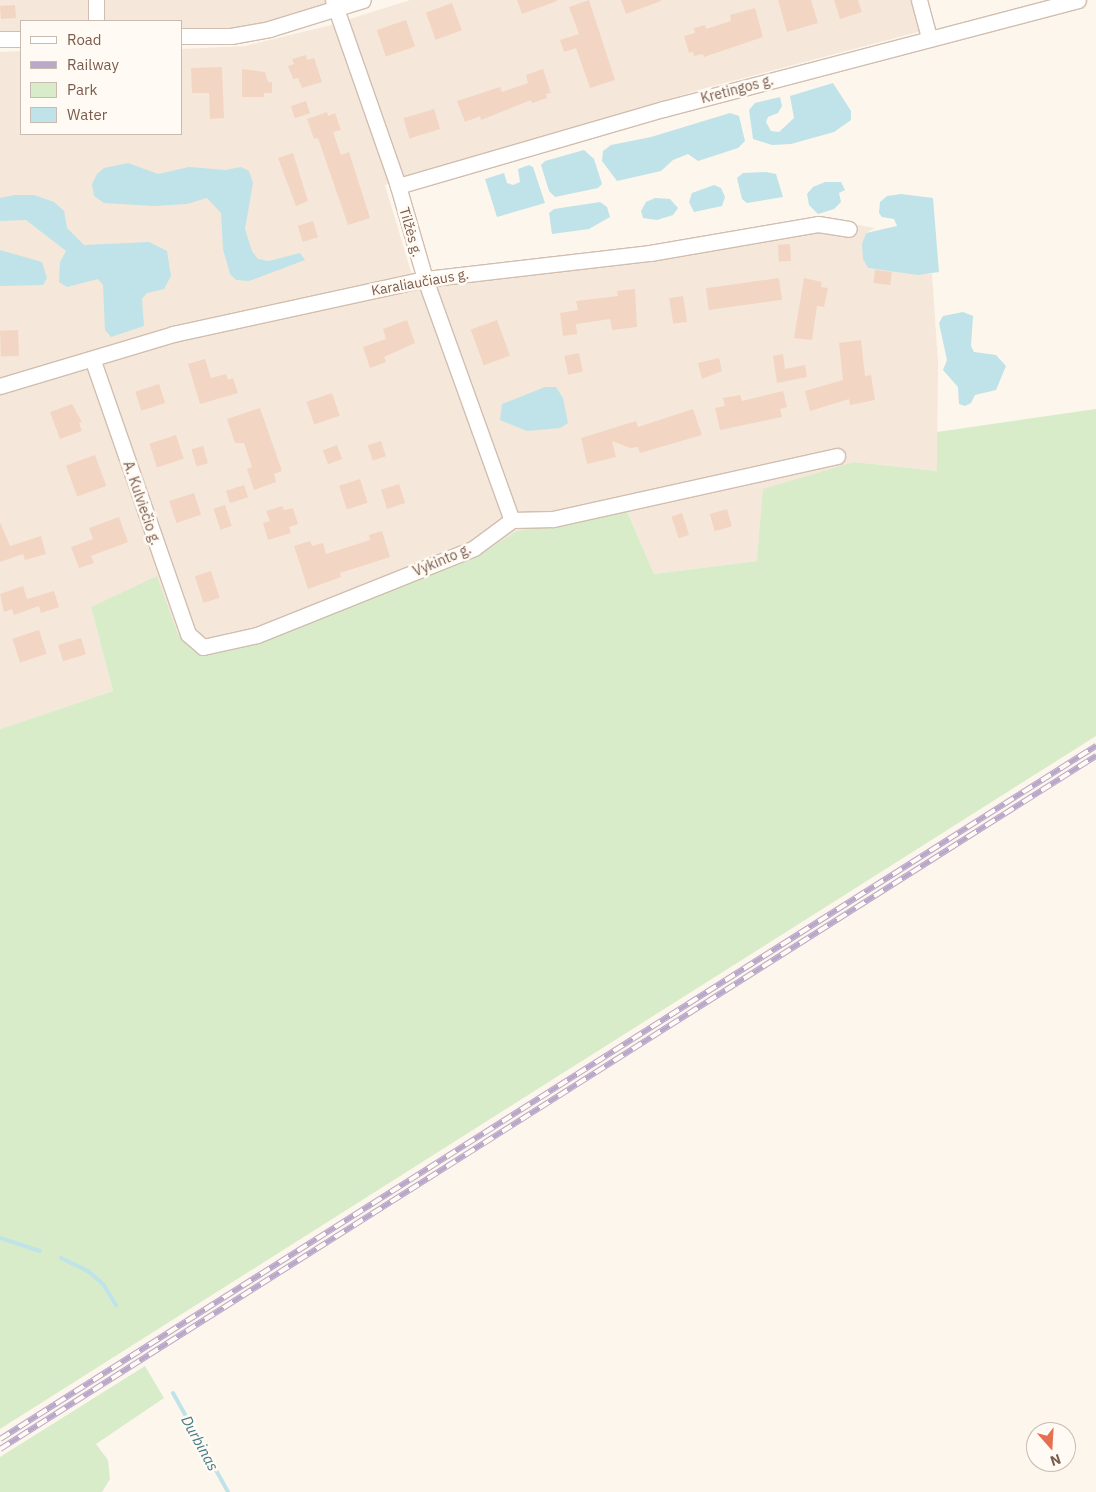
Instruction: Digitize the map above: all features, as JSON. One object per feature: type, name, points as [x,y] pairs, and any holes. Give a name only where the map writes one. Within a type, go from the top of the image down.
[{"type":"street","points":[[96,0],[96,20]]},
{"type":"street","points":[[182,36],[231,36],[260,31],[334,4],[362,0]]},
{"type":"street","points":[[919,0],[929,37]]},
{"type":"street","name":"Kretingos g.","points":[[398,186],[662,109],[929,37],[1078,0]]},
{"type":"street","name":"Tilžės g.","points":[[334,4],[398,186],[425,279],[512,520]]},
{"type":"street","points":[[0,39],[20,39]]},
{"type":"street","name":"Karaliaučiaus g.","points":[[0,386],[93,361],[173,334],[425,279],[650,253],[818,224],[849,228]]},
{"type":"street","name":"A. Kulviečio g.","points":[[93,361],[188,634],[196,644]]},
{"type":"street","points":[[512,520],[553,519],[837,456]]},
{"type":"street","name":"Vykinto g.","points":[[196,644],[203,647],[257,635],[474,548],[512,520]]},
{"type":"shaded area","points":[[0,0],[340,0],[264,24],[230,29],[182,29],[182,20],[20,20],[20,32],[0,32]]},
{"type":"shaded area","points":[[410,0],[912,0],[922,31],[706,88],[385,185],[412,275],[604,253],[820,218],[875,228],[866,233],[868,268],[932,274],[938,362],[937,471],[854,462],[757,561],[654,574],[626,509],[518,531],[479,555],[262,640],[200,655],[178,634],[157,577],[91,607],[113,691],[0,729],[0,52],[20,51],[20,135],[182,135],[182,49],[245,46],[331,25]]},
{"type":"green space","points":[[1096,409],[1096,736],[0,1429],[0,729],[113,691],[91,607],[157,576],[178,634],[200,655],[262,640],[479,555],[517,531],[626,509],[654,574],[757,561],[763,489],[854,462],[937,471],[937,432]]},
{"type":"green space","points":[[145,1366],[164,1398],[96,1444],[108,1460],[110,1479],[102,1492],[0,1492],[0,1457]]},
{"type":"water","points":[[833,83],[851,111],[851,120],[834,132],[791,144],[772,145],[753,139],[749,110],[755,103],[780,97],[782,106],[778,113],[768,117],[766,122],[771,131],[779,132],[794,118],[790,96]]},
{"type":"water","points":[[730,113],[739,116],[745,141],[738,148],[698,161],[688,154],[673,160],[661,171],[617,181],[602,161],[603,151],[611,145],[651,137]]},
{"type":"water","points":[[584,150],[594,159],[602,184],[598,188],[555,197],[549,191],[541,165],[545,161]]},
{"type":"water","points":[[128,163],[158,174],[189,167],[225,170],[241,167],[249,171],[253,183],[245,229],[252,251],[258,259],[269,261],[300,253],[305,260],[249,281],[236,280],[230,274],[223,249],[221,213],[207,198],[187,204],[154,206],[104,203],[94,196],[92,184],[97,174],[104,168]]},
{"type":"water","points":[[529,165],[533,167],[545,203],[497,217],[485,179],[504,173],[507,183],[513,185],[520,182],[518,169]]},
{"type":"water","points":[[766,172],[776,174],[783,197],[747,203],[742,199],[737,178],[743,173]]},
{"type":"water","points":[[825,182],[841,182],[845,190],[839,193],[841,202],[834,209],[818,214],[809,205],[807,194],[813,187]]},
{"type":"water","points":[[714,185],[721,188],[725,197],[722,206],[694,212],[689,202],[692,193]]},
{"type":"water","points":[[901,194],[933,198],[939,272],[918,275],[868,268],[863,259],[862,244],[866,233],[897,226],[894,219],[882,217],[879,213],[880,202],[887,196]]},
{"type":"water","points":[[14,195],[34,195],[54,202],[64,211],[67,228],[84,245],[149,242],[167,251],[171,276],[164,289],[147,293],[142,299],[144,326],[111,337],[105,330],[103,285],[98,279],[67,287],[59,282],[60,262],[66,251],[26,220],[0,221],[0,198]]},
{"type":"water","points":[[655,198],[670,199],[678,208],[673,215],[657,220],[643,218],[641,211],[646,202]]},
{"type":"water","points":[[600,202],[607,207],[610,217],[589,229],[552,234],[549,213],[554,209]]},
{"type":"water","points":[[0,250],[42,262],[47,278],[43,285],[0,286]]},
{"type":"water","points":[[963,312],[973,316],[971,346],[974,352],[996,355],[1006,366],[996,390],[975,395],[971,403],[965,406],[959,404],[958,387],[943,370],[947,360],[939,323],[943,316]]},
{"type":"water","points":[[545,387],[556,387],[563,398],[568,423],[560,428],[527,431],[500,420],[502,404]]},
{"type":"building","points":[[517,0],[556,0],[557,1],[522,14]]},
{"type":"building","points":[[589,0],[615,80],[590,88],[576,48],[564,52],[560,40],[579,34],[569,7]]},
{"type":"building","points":[[621,0],[660,0],[661,1],[626,14]]},
{"type":"building","points":[[778,0],[811,0],[818,23],[787,32]]},
{"type":"building","points":[[834,0],[858,0],[862,12],[840,19]]},
{"type":"building","points":[[452,3],[462,30],[436,40],[426,13]]},
{"type":"building","points":[[15,5],[16,18],[1,19],[0,6]]},
{"type":"building","points":[[755,8],[763,37],[704,57],[703,54],[694,56],[693,52],[689,53],[684,36],[695,33],[694,28],[705,25],[706,29],[731,21],[730,15]]},
{"type":"building","points":[[406,20],[415,46],[386,57],[377,30]]},
{"type":"building","points":[[306,55],[307,60],[314,58],[322,82],[302,88],[298,78],[293,79],[288,66],[294,64],[292,59]]},
{"type":"building","points":[[222,67],[224,118],[210,119],[209,93],[192,93],[191,68]]},
{"type":"building","points":[[242,69],[265,72],[268,82],[272,82],[272,93],[264,93],[264,97],[242,97]]},
{"type":"building","points":[[543,69],[551,93],[546,94],[547,98],[532,103],[531,100],[481,120],[480,116],[465,122],[457,101],[500,87],[502,92],[528,83],[526,75]]},
{"type":"building","points":[[306,101],[310,113],[295,118],[291,106]]},
{"type":"building","points":[[434,109],[440,129],[410,138],[403,118]]},
{"type":"building","points":[[327,112],[328,116],[335,113],[341,130],[333,132],[341,155],[349,152],[370,218],[348,225],[318,138],[314,139],[307,119]]},
{"type":"building","points":[[293,153],[308,201],[296,206],[278,158]]},
{"type":"building","points":[[313,221],[318,237],[303,242],[298,226]]},
{"type":"building","points":[[790,244],[791,261],[779,262],[778,245]]},
{"type":"building","points":[[875,270],[892,272],[890,285],[873,283]]},
{"type":"building","points":[[779,278],[782,300],[709,310],[706,288]]},
{"type":"building","points":[[804,278],[822,282],[821,287],[828,288],[824,307],[817,306],[812,340],[794,338]]},
{"type":"building","points":[[635,289],[637,327],[612,330],[610,319],[576,324],[577,334],[563,336],[560,313],[578,310],[576,301],[618,296],[617,291]]},
{"type":"building","points":[[683,296],[687,322],[673,324],[669,298]]},
{"type":"building","points":[[407,320],[415,343],[384,357],[386,362],[370,368],[363,347],[386,339],[383,329]]},
{"type":"building","points":[[497,320],[510,356],[484,365],[471,330]]},
{"type":"building","points":[[18,330],[19,356],[1,357],[0,331]]},
{"type":"building","points":[[861,340],[865,376],[871,375],[875,400],[850,405],[849,399],[810,411],[805,391],[843,380],[839,343]]},
{"type":"building","points":[[579,353],[583,372],[568,375],[564,356]]},
{"type":"building","points":[[783,354],[785,369],[805,365],[807,377],[777,383],[773,356]]},
{"type":"building","points":[[719,358],[722,371],[702,379],[698,363]]},
{"type":"building","points":[[205,359],[211,378],[226,374],[228,380],[233,378],[238,393],[200,404],[188,364]]},
{"type":"building","points":[[159,384],[165,403],[141,411],[135,392]]},
{"type":"building","points":[[783,391],[787,407],[780,409],[782,417],[720,430],[715,408],[725,406],[723,398],[740,395],[742,401]]},
{"type":"building","points":[[332,393],[340,416],[314,424],[306,402]]},
{"type":"building","points":[[72,404],[82,422],[79,423],[82,431],[60,439],[50,412]]},
{"type":"building","points":[[260,408],[282,471],[274,474],[276,482],[254,490],[247,469],[252,467],[244,443],[235,443],[227,419]]},
{"type":"building","points":[[693,409],[702,435],[640,453],[638,447],[630,448],[612,441],[616,457],[587,464],[581,438],[636,421],[638,427]]},
{"type":"building","points":[[176,435],[184,459],[157,467],[149,444]]},
{"type":"building","points":[[381,441],[386,456],[373,461],[368,445]]},
{"type":"building","points":[[337,445],[342,459],[328,464],[323,450]]},
{"type":"building","points":[[203,446],[208,463],[196,467],[191,449]]},
{"type":"building","points":[[95,455],[106,486],[77,497],[66,466]]},
{"type":"building","points":[[360,479],[368,503],[347,510],[339,486]]},
{"type":"building","points":[[399,484],[405,503],[387,509],[381,490]]},
{"type":"building","points":[[244,485],[248,497],[230,503],[226,491]]},
{"type":"building","points":[[194,493],[201,515],[176,523],[169,501]]},
{"type":"building","points":[[225,505],[232,526],[220,530],[214,509]]},
{"type":"building","points":[[282,506],[284,510],[293,508],[298,524],[289,527],[291,533],[268,540],[263,523],[270,521],[266,511]]},
{"type":"building","points":[[727,509],[732,526],[715,531],[710,514]]},
{"type":"building","points":[[682,513],[689,535],[679,538],[672,516]]},
{"type":"building","points":[[119,517],[128,542],[91,556],[94,563],[79,568],[71,547],[93,539],[89,528]]},
{"type":"building","points":[[0,522],[10,546],[41,536],[46,554],[25,560],[23,554],[0,562]]},
{"type":"building","points":[[382,531],[390,557],[340,573],[341,577],[308,589],[294,546],[310,541],[312,546],[323,543],[326,554],[370,540],[369,535]]},
{"type":"building","points":[[211,571],[220,598],[203,603],[195,576]]},
{"type":"building","points":[[23,586],[27,599],[54,591],[59,607],[41,613],[39,606],[14,615],[12,609],[4,612],[0,594]]},
{"type":"building","points":[[39,630],[47,654],[20,662],[12,639]]},
{"type":"building","points":[[81,638],[86,654],[63,661],[58,645]]},
{"type":"waterway","name":"Durbinas","points":[[0,1238],[40,1251]]},
{"type":"waterway","name":"Durbinas","points":[[61,1258],[88,1271],[103,1284],[116,1305]]},
{"type":"waterway","name":"Durbinas","points":[[173,1393],[228,1492]]},
{"type":"railway","points":[[0,1439],[1096,746]]},
{"type":"railway","points":[[0,1449],[1096,756]]}]
